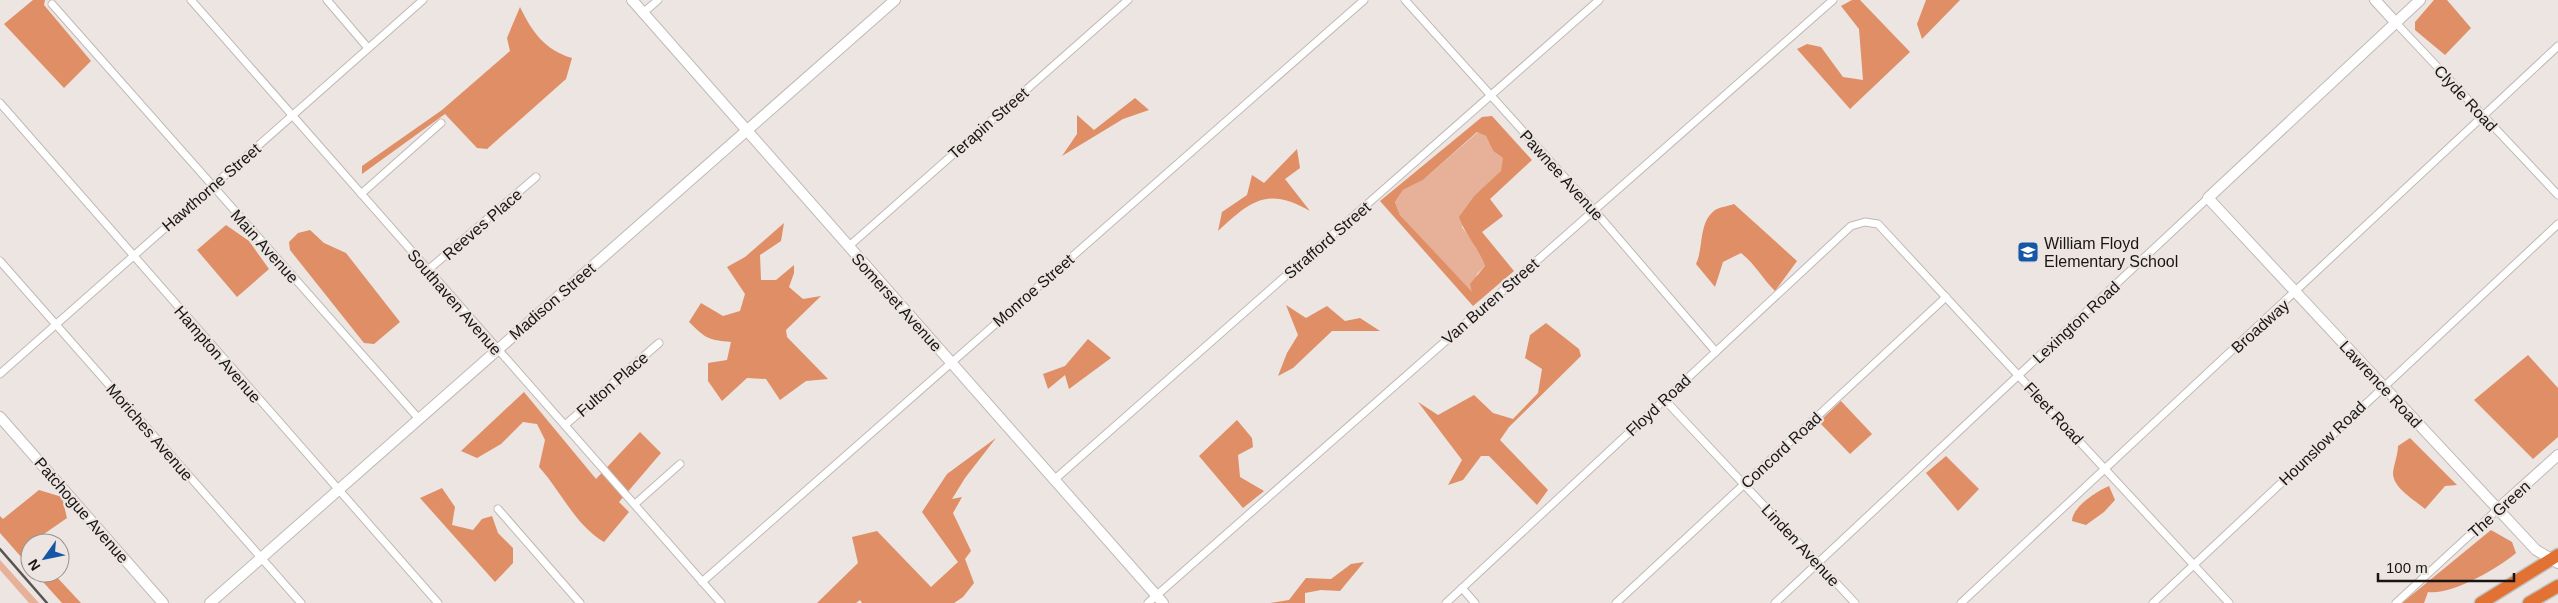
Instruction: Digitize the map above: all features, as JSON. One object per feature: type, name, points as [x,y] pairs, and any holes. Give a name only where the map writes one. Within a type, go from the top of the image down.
[{"type":"highway","points":[[2481,603],[2556,559]]},
{"type":"highway","points":[[2529,603],[2558,586]]},
{"type":"street","name":"Southaven Avenue","points":[[191,0],[720,603]]},
{"type":"street","points":[[326,0],[368,48]]},
{"type":"street","name":"Hawthorne Street","points":[[0,374],[423,0]]},
{"type":"street","name":"Somerset Avenue","points":[[632,0],[1159,599]]},
{"type":"street","points":[[643,12],[658,0]]},
{"type":"street","name":"Madison Street","points":[[210,603],[745,130],[895,0]]},
{"type":"street","name":"Terapin Street","points":[[848,247],[1128,0]]},
{"type":"street","name":"Monroe Street","points":[[702,582],[1364,0]]},
{"type":"street","name":"Pawnee Avenue","points":[[1406,0],[1490,97],[1594,210],[1716,352]]},
{"type":"street","name":"Strafford Street","points":[[1054,480],[1599,0]]},
{"type":"street","name":"Van Buren Street","points":[[1148,603],[1159,599],[1594,210],[1833,0]]},
{"type":"street","name":"Clyde Road","points":[[2375,0],[2558,195]]},
{"type":"street","name":"Lexington Road","points":[[1776,603],[1817,562],[2420,0]]},
{"type":"street","name":"Main Avenue","points":[[52,4],[419,419]]},
{"type":"street","name":"Broadway","points":[[1961,603],[2296,293],[2558,46]]},
{"type":"street","name":"Hampton Avenue","points":[[0,103],[438,603]]},
{"type":"street","points":[[361,194],[441,123]]},
{"type":"street","name":"Reeves Place","points":[[428,270],[536,177]]},
{"type":"street","name":"Lawrence Road","points":[[2208,198],[2536,550],[2556,559]]},
{"type":"street","name":"Floyd Road","points":[[1446,603],[1851,226],[1866,222],[1878,224]]},
{"type":"street","name":"Fleet Road","points":[[1878,224],[2229,603]]},
{"type":"street","name":"Hounslow Road","points":[[2153,603],[2382,386],[2558,224]]},
{"type":"street","name":"Moriches Avenue","points":[[0,261],[300,603]]},
{"type":"street","name":"Concord Road","points":[[1616,603],[1946,297]]},
{"type":"street","name":"Fulton Place","points":[[565,425],[659,343]]},
{"type":"street","name":"Linden Avenue","points":[[1664,400],[1855,603]]},
{"type":"street","name":"Patchogue Avenue","points":[[0,417],[163,603]]},
{"type":"street","name":"The Green","points":[[2396,603],[2558,455]]},
{"type":"street","points":[[635,504],[680,464]]},
{"type":"street","points":[[498,510],[580,603]]},
{"type":"street","points":[[1462,588],[1475,603]]},
{"type":"shaded area","points":[[33,0],[45,0],[44,5],[91,61],[64,88],[4,24]]},
{"type":"shaded area","points":[[1852,0],[1860,0],[1910,52],[1850,109],[1797,49],[1807,44],[1821,47],[1843,77],[1863,80],[1859,29],[1841,6]]},
{"type":"shaded area","points":[[1926,0],[1960,0],[1922,39],[1917,24]]},
{"type":"shaded area","points":[[2434,0],[2447,0],[2471,28],[2445,55],[2415,30],[2415,22]]},
{"type":"shaded area","points":[[520,7],[540,39],[554,50],[572,58],[566,79],[487,149],[477,148],[445,114],[362,174],[362,166],[442,110],[510,51],[507,38]]},
{"type":"shaded area","points":[[1135,98],[1149,110],[1123,119],[1062,156],[1077,134],[1077,115],[1094,130]]},
{"type":"shaded area","points":[[1492,116],[1532,160],[1490,199],[1503,216],[1482,232],[1514,271],[1473,306],[1380,201],[1482,117]],"holes":[[[1477,132],[1486,136],[1493,151],[1503,158],[1501,171],[1475,195],[1459,217],[1485,266],[1470,284],[1472,292],[1400,215],[1395,202],[1403,190],[1423,180]]]},
{"type":"shaded area","points":[[1478,132],[1486,136],[1493,151],[1503,158],[1502,171],[1475,195],[1462,227],[1480,252],[1485,266],[1477,274],[1472,293],[1400,215],[1395,202],[1403,190],[1423,180]]},
{"type":"shaded area","points":[[1297,149],[1300,168],[1285,179],[1310,211],[1282,199],[1260,200],[1240,212],[1218,231],[1222,212],[1247,195],[1252,175],[1264,183]]},
{"type":"shaded area","points":[[1734,204],[1797,261],[1775,291],[1741,253],[1723,262],[1715,287],[1696,264],[1704,228],[1710,215],[1717,209]]},
{"type":"shaded area","points":[[784,223],[781,241],[760,255],[761,280],[776,280],[794,265],[794,273],[789,287],[803,299],[821,296],[786,330],[787,337],[828,379],[806,381],[780,400],[766,379],[747,378],[722,401],[708,381],[708,363],[727,360],[731,342],[707,337],[689,322],[701,303],[723,316],[740,311],[745,294],[727,267],[745,257]]},
{"type":"shaded area","points":[[226,225],[249,241],[269,269],[237,297],[197,250]]},
{"type":"shaded area","points":[[310,230],[324,243],[346,253],[400,322],[374,344],[364,343],[290,250],[289,242],[298,233]]},
{"type":"shaded area","points":[[1286,305],[1306,318],[1327,306],[1345,321],[1360,318],[1380,331],[1332,331],[1293,368],[1278,376],[1287,353],[1298,335]]},
{"type":"shaded area","points":[[1546,323],[1579,349],[1581,356],[1509,427],[1500,440],[1548,490],[1537,505],[1489,456],[1481,456],[1463,480],[1448,485],[1462,460],[1418,402],[1438,415],[1474,395],[1493,413],[1513,419],[1538,393],[1542,369],[1525,358],[1530,335]]},
{"type":"shaded area","points":[[1088,339],[1111,358],[1069,389],[1065,375],[1048,389],[1043,374],[1065,366]]},
{"type":"shaded area","points":[[2528,355],[2558,388],[2558,437],[2533,459],[2474,400]]},
{"type":"shaded area","points":[[524,392],[596,479],[640,432],[661,453],[619,502],[629,512],[604,542],[576,517],[539,467],[545,440],[537,424],[523,422],[501,444],[477,458],[461,451]]},
{"type":"shaded area","points":[[1841,401],[1872,434],[1850,454],[1819,422]]},
{"type":"shaded area","points":[[1237,420],[1252,438],[1253,447],[1238,455],[1240,477],[1264,491],[1243,508],[1199,456]]},
{"type":"shaded area","points":[[996,438],[965,478],[952,499],[962,497],[953,513],[971,551],[965,559],[974,583],[963,597],[954,603],[862,603],[860,600],[856,603],[817,603],[858,563],[852,537],[877,531],[931,587],[958,562],[922,512],[947,474]]},
{"type":"shaded area","points":[[2410,438],[2457,485],[2445,486],[2425,509],[2406,494],[2394,479],[2393,474],[2398,446]]},
{"type":"shaded area","points":[[1946,456],[1979,489],[1958,511],[1926,473]]},
{"type":"shaded area","points":[[2109,486],[2115,500],[2104,512],[2086,525],[2072,521],[2076,510],[2081,505]]},
{"type":"shaded area","points":[[442,488],[455,507],[452,525],[473,530],[482,519],[492,516],[498,533],[513,548],[513,563],[495,582],[420,498]]},
{"type":"shaded area","points":[[39,490],[62,497],[67,518],[45,533],[20,533],[20,556],[0,533],[0,516],[3,519]]},
{"type":"shaded area","points":[[2491,530],[2512,542],[2516,553],[2474,580],[2438,592],[2428,592],[2424,603],[2402,603]]},
{"type":"shaded area","points":[[0,560],[39,603],[29,603],[0,570]]},
{"type":"shaded area","points":[[1364,562],[1340,591],[1321,590],[1305,593],[1305,603],[1270,603],[1289,600],[1306,578],[1331,579],[1351,564]]},
{"type":"shaded area","points":[[44,583],[62,583],[81,603],[62,603]]},
{"type":"railway","points":[[0,549],[47,603]]},
{"type":"place","name":"William Floyd Elementary School","points":[[2028,252]]}]
